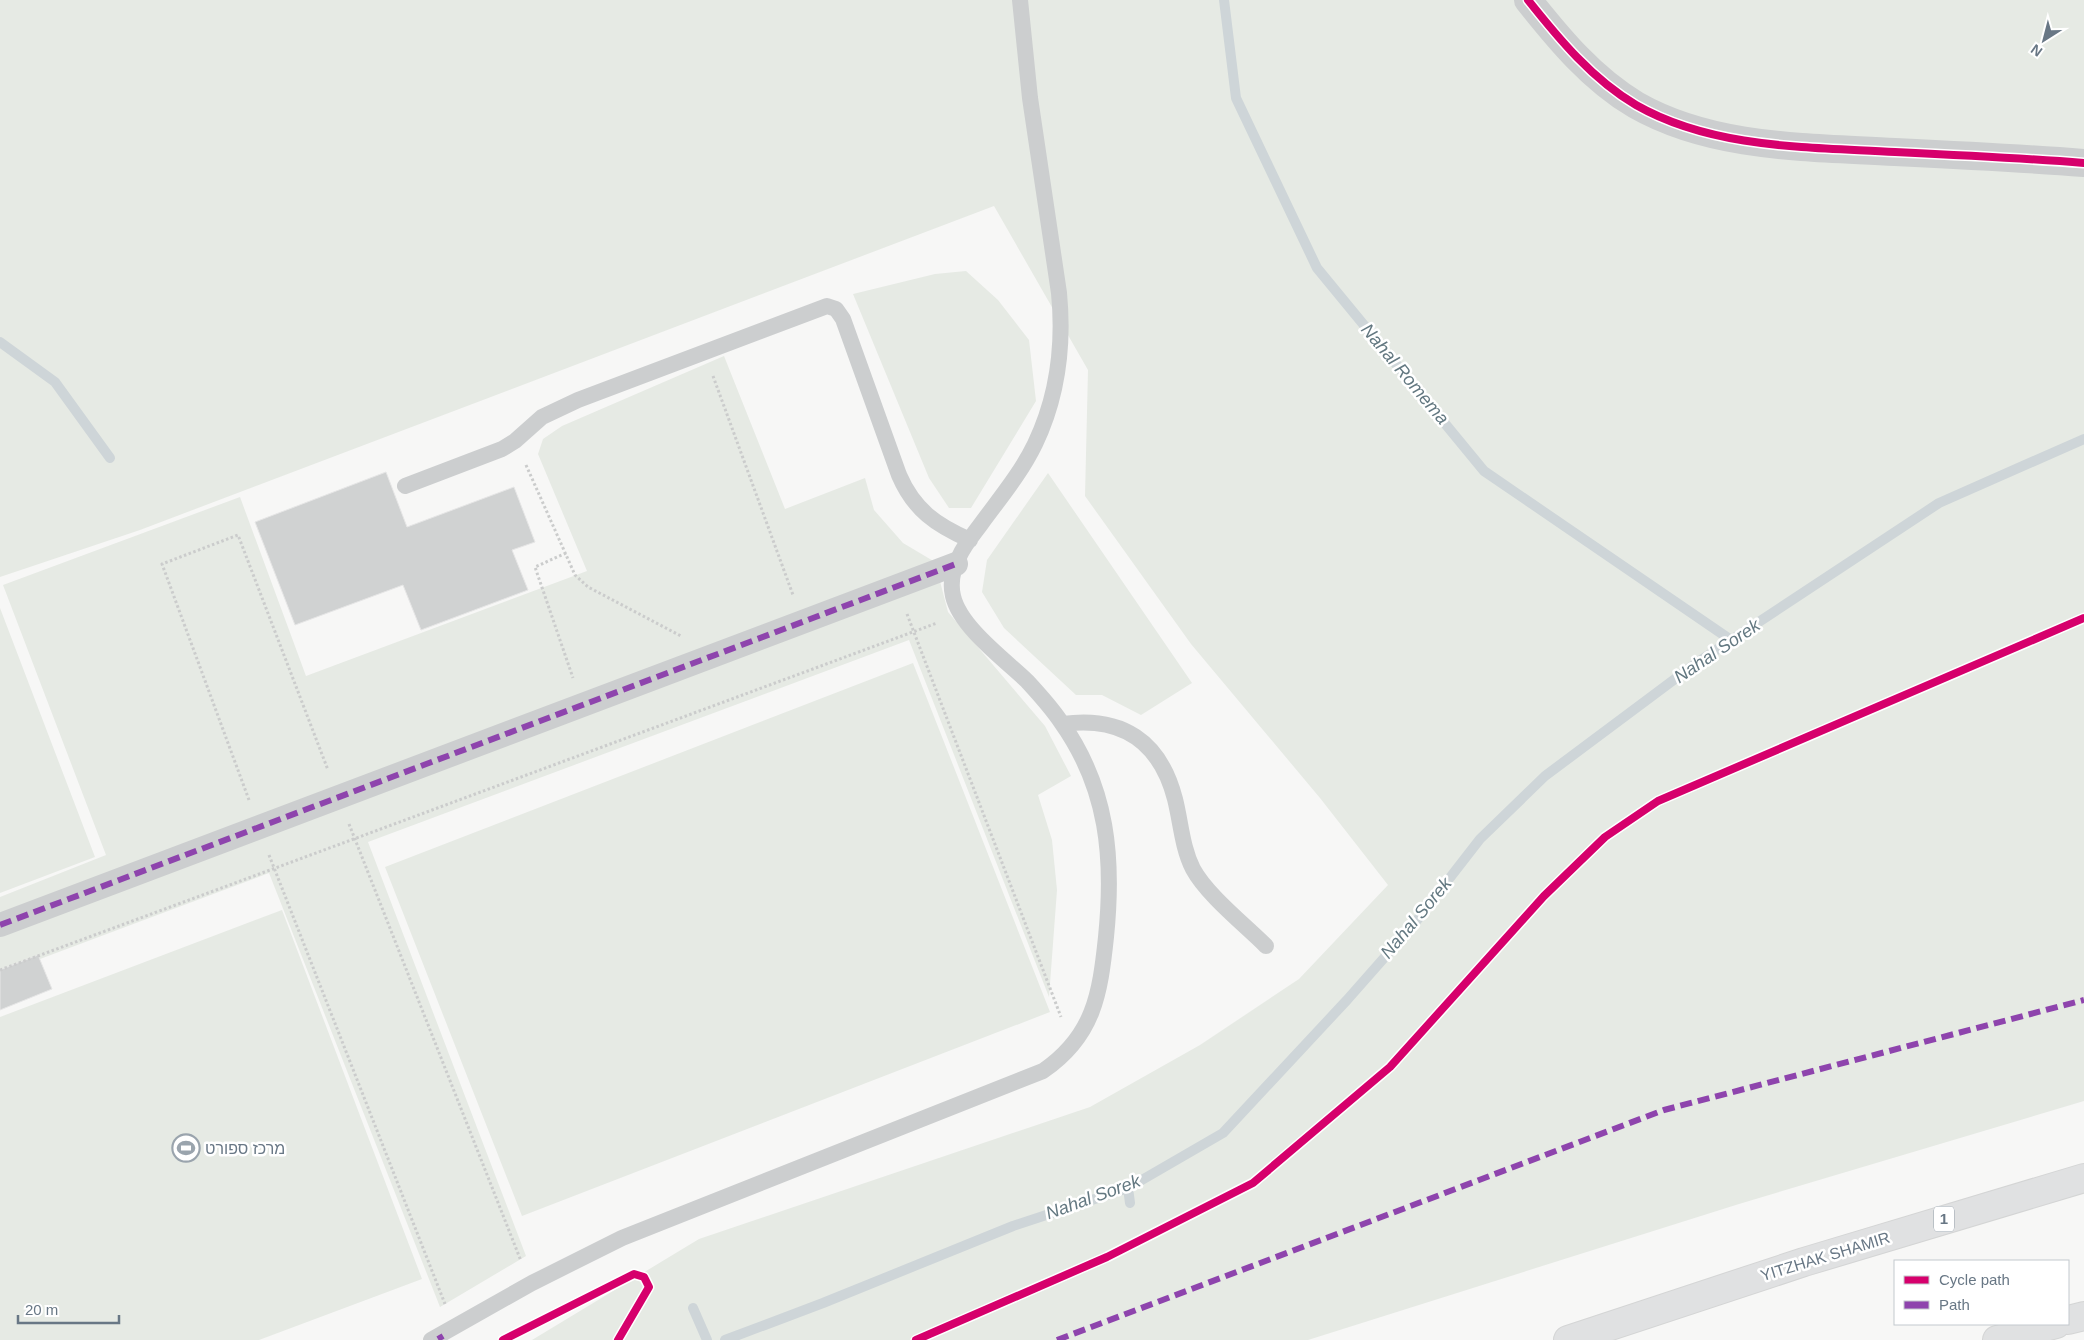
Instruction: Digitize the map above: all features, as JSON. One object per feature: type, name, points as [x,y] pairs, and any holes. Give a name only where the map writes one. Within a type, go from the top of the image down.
[{"type":"highway","name":"YITZHAK SHAMIR","points":[[1568,1340],[1804,1262],[2084,1178]]},
{"type":"highway","points":[[2069,1320],[2084,1316]]},
{"type":"highway","points":[[1997,1340],[2052,1325]]},
{"type":"street","points":[[1528,0],[1555,34],[1590,71],[1636,105],[1684,126],[1736,139],[1793,147],[2084,163]]},
{"type":"street","points":[[0,925],[956,564]]},
{"type":"lane","points":[[431,1340],[530,1285],[641,1230],[1032,1076],[1054,1063],[1072,1046],[1091,1015],[1102,978],[1109,905],[1110,862],[1106,832],[1097,794],[1089,772],[1063,724],[1029,683],[960,614],[955,605],[951,586],[956,564],[970,540],[1008,487],[1035,444],[1051,402],[1060,359],[1061,316],[1059,293],[1030,98],[1020,0]]},
{"type":"lane","points":[[405,486],[502,449],[515,442],[542,417],[578,400],[827,306],[836,309],[843,319],[899,475],[909,495],[928,517],[943,528],[970,540]]},
{"type":"lane","points":[[1063,724],[1084,721],[1102,722],[1118,727],[1132,734],[1155,755],[1170,784],[1187,856],[1196,875],[1266,946]]},
{"type":"path","points":[[704,351],[803,621]]},
{"type":"path","points":[[515,442],[575,575],[588,587],[716,654]]},
{"type":"path","points":[[454,1327],[274,867],[162,564],[238,535],[338,797],[530,1285]]},
{"type":"path","points":[[566,553],[534,567],[583,705]]},
{"type":"path","points":[[896,586],[1072,1046]]},
{"type":"path","points":[[0,970],[274,867],[356,840],[960,614]]},
{"type":"shaded area","points":[[0,0],[2084,0],[2084,1101],[1739,1204],[1308,1340],[532,1340],[699,1239],[1090,1107],[1200,1045],[1299,979],[1388,885],[1320,798],[1191,644],[1085,496],[1088,370],[994,206],[140,530],[0,577]]},
{"type":"shaded area","points":[[966,271],[998,300],[1029,340],[1036,401],[971,508],[949,508],[929,478],[853,294],[935,274]]},
{"type":"shaded area","points":[[724,356],[785,509],[865,478],[874,510],[903,543],[935,562],[948,612],[1045,726],[1071,776],[1038,795],[1052,840],[1057,890],[1049,997],[909,640],[368,842],[526,1256],[440,1307],[269,873],[0,974],[0,897],[106,855],[3,585],[240,497],[306,676],[587,571],[538,454],[543,439],[562,426]]},
{"type":"shaded area","points":[[1048,473],[1192,683],[1141,715],[1102,695],[1076,695],[1004,628],[982,592],[987,560]]},
{"type":"shaded area","points":[[0,608],[95,857],[0,893]]},
{"type":"shaded area","points":[[913,663],[1050,1012],[522,1216],[385,867]]},
{"type":"shaded area","name":"מרכז ספורט","points":[[282,910],[422,1279],[259,1340],[0,1340],[0,1017]]},
{"type":"building","points":[[386,472],[407,527],[514,487],[535,542],[512,550],[528,590],[421,630],[403,585],[295,625],[255,522]]},
{"type":"building","points":[[38,955],[52,989],[0,1010],[0,970]]},
{"type":"waterway","name":"Nahal Romema","points":[[1224,0],[1236,98],[1317,268],[1484,471],[1731,640]]},
{"type":"waterway","points":[[0,342],[55,382],[110,458]]},
{"type":"waterway","name":"Nahal Sorek","points":[[725,1340],[823,1303],[1013,1226],[1128,1188],[1223,1133],[1347,1000],[1414,924],[1480,839],[1545,776],[1695,664],[1939,503],[2084,439]]},
{"type":"waterway","points":[[1128,1188],[1130,1203]]},
{"type":"waterway","points":[[693,1308],[707,1340]]},
{"type":"marked path","points":[[0,925],[956,564]]},
{"type":"marked path","points":[[1057,1340],[1664,1110],[2084,1000]]},
{"type":"marked path","points":[[439,1335],[442,1340]]},
{"type":"cycle path","points":[[1528,0],[1564,44],[1591,71],[1620,95],[1666,119],[1697,130],[1729,138],[1796,147],[2084,163]]},
{"type":"cycle path","points":[[916,1340],[1107,1257],[1253,1183],[1390,1067],[1544,896],[1605,837],[1658,801],[2084,618]]},
{"type":"cycle path","points":[[503,1340],[634,1274],[644,1277],[649,1287],[618,1340]]},
{"type":"place","name":"מרכז ספורט","points":[[186,1148]]}]
